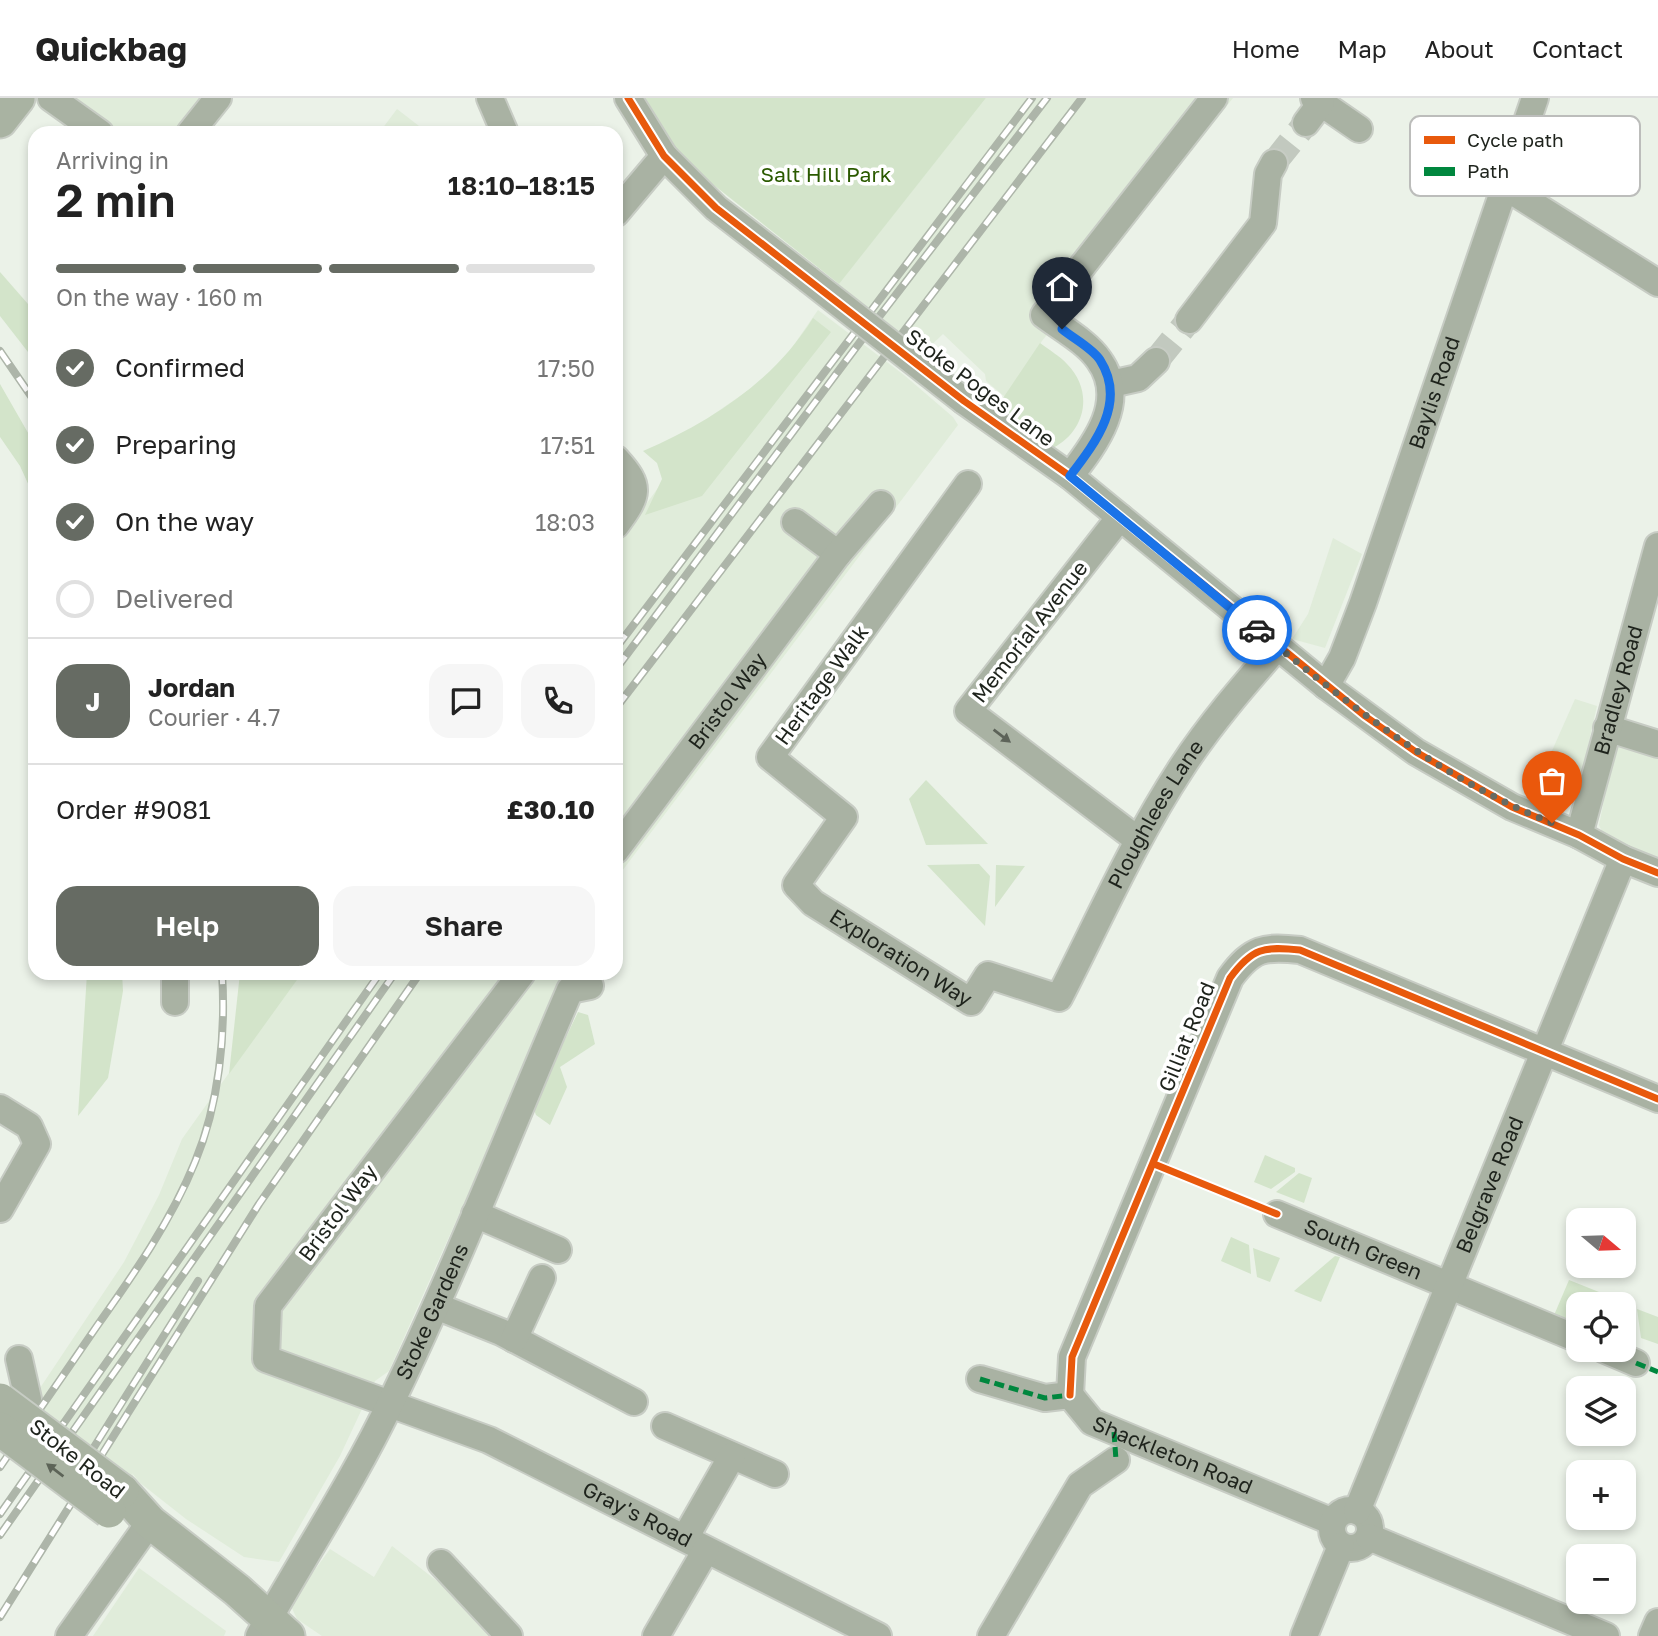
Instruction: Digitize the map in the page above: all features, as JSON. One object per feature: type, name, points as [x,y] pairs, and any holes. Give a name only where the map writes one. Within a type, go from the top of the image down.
[{"type":"main road","points":[[0,121],[18,98]]},
{"type":"main road","name":"Stoke Road","points":[[14,1399],[116,1501]]},
{"type":"main road","name":"Stoke Road","points":[[0,1429],[150,1522],[236,1590],[271,1630]]},
{"type":"street","points":[[51,98],[90,126]]},
{"type":"street","points":[[196,126],[218,98]]},
{"type":"street","points":[[490,98],[501,126]]},
{"type":"street","name":"Stoke Poges Lane","points":[[628,98],[664,156],[716,208],[964,401],[1070,476],[1326,686],[1416,752],[1512,807],[1658,873]]},
{"type":"street","points":[[1070,476],[1107,422],[1111,384],[1098,358],[1044,315],[1214,98]]},
{"type":"street","name":"Baylis Road","points":[[1529,116],[1535,98]]},
{"type":"street","points":[[623,205],[664,156]]},
{"type":"street","points":[[1189,320],[1263,223],[1268,174],[1275,163]]},
{"type":"street","name":"Baylis Road","points":[[1326,686],[1342,658],[1363,603],[1501,196]]},
{"type":"street","points":[[1520,196],[1658,284]]},
{"type":"street","points":[[1111,384],[1138,378],[1156,361]]},
{"type":"street","points":[[623,467],[633,478],[634,494],[623,513]]},
{"type":"street","name":"Heritage Walk","points":[[813,903],[796,885],[844,817],[770,757],[968,484]]},
{"type":"street","name":"Bristol Way","points":[[623,841],[838,554],[881,504]]},
{"type":"street","name":"Memorial Avenue","points":[[1120,517],[968,711],[1138,840]]},
{"type":"street","points":[[794,522],[838,554]]},
{"type":"street","name":"Bradley Road","points":[[1579,835],[1658,546]]},
{"type":"street","name":"Ploughlees Lane","points":[[1059,998],[1138,840],[1182,767],[1221,713],[1278,646]]},
{"type":"street","points":[[1607,728],[1658,744]]},
{"type":"street","name":"Belgrave Road","points":[[1304,1636],[1344,1526],[1448,1286],[1623,859]]},
{"type":"street","name":"Exploration Way","points":[[813,903],[971,1002],[988,975],[1059,998]]},
{"type":"street","name":"Gilliat Road","points":[[1070,1395],[1072,1357],[1230,978],[1245,957],[1271,947],[1300,950],[1658,1099]]},
{"type":"street","points":[[175,980],[175,1002]]},
{"type":"street","name":"Bristol Way","points":[[391,1402],[267,1359],[268,1306],[517,980]]},
{"type":"street","name":"Stoke Gardens","points":[[271,1630],[391,1402],[580,988]]},
{"type":"street","points":[[0,1108],[29,1126],[37,1144],[3,1198]]},
{"type":"street","points":[[475,1214],[558,1250]]},
{"type":"street","name":"South Green","points":[[1277,1214],[1566,1334]]},
{"type":"street","points":[[514,1339],[542,1278]]},
{"type":"street","points":[[436,1306],[514,1339],[634,1402]]},
{"type":"street","points":[[0,1437],[29,1366]]},
{"type":"street","points":[[980,1379],[1045,1398],[1070,1395]]},
{"type":"street","name":"Shackleton Road","points":[[1070,1395],[1092,1422],[1344,1526]]},
{"type":"street","name":"Gray's Road","points":[[391,1402],[489,1440],[878,1636]]},
{"type":"street","points":[[664,1426],[775,1474]]},
{"type":"street","points":[[656,1636],[732,1456]]},
{"type":"street","points":[[991,1636],[1080,1485],[1116,1460]]},
{"type":"street","points":[[69,1636],[150,1522]]},
{"type":"street","points":[[1344,1526],[1360,1546],[1369,1537],[1576,1631],[1606,1636]]},
{"type":"street","points":[[441,1563],[509,1636]]},
{"type":"street","points":[[1653,1636],[1658,1622]]},
{"type":"shaded area","points":[[72,98],[205,98],[183,126],[110,126]]},
{"type":"shaded area","points":[[986,98],[1233,98],[1042,341],[1005,397],[986,381],[985,374],[943,334],[922,354],[835,288]]},
{"type":"shaded area","points":[[397,109],[419,126],[384,126]]},
{"type":"shaded area","points":[[818,310],[904,375],[953,417],[958,425],[623,870],[623,535],[711,416],[756,385],[784,359]]},
{"type":"shaded area","points":[[1333,538],[1362,554],[1325,648],[1292,639],[1308,614]]},
{"type":"shaded area","points":[[1575,699],[1597,706],[1577,795],[1563,807],[1548,808],[1531,798]]},
{"type":"shaded area","points":[[1619,726],[1658,737],[1658,862],[1606,841],[1599,825]]},
{"type":"shaded area","points":[[295,980],[564,980],[389,1371],[375,1381],[340,1456],[279,1562],[244,1557],[186,1519],[139,1482],[132,1473],[134,1479],[20,1398],[40,1388],[124,1262],[159,1195],[182,1139]]},
{"type":"shaded area","points":[[392,1546],[504,1636],[322,1636],[297,1619],[290,1604],[330,1549],[374,1577]]},
{"type":"shaded area","points":[[139,1568],[226,1631],[224,1636],[93,1636]]},
{"type":"green space","name":"Salt Hill Park","points":[[640,98],[986,98],[839,284],[677,156]]},
{"type":"green space","points":[[0,272],[28,304],[28,352],[0,316]]},
{"type":"green space","points":[[813,318],[831,332],[702,496],[645,515],[662,479],[657,463],[643,451],[693,427],[739,397],[780,361]]},
{"type":"green space","points":[[1040,343],[1064,361],[1076,375],[1083,398],[1079,421],[1073,432],[1053,448],[1042,442],[999,404]]},
{"type":"green space","points":[[0,384],[28,433],[28,484],[20,466],[0,437]]},
{"type":"green space","points":[[926,780],[988,844],[926,845],[909,799]]},
{"type":"green space","points":[[979,864],[990,876],[985,926],[927,865]]},
{"type":"green space","points":[[996,865],[1025,866],[995,907]]},
{"type":"green space","points":[[87,980],[122,980],[123,991],[108,1078],[78,1116]]},
{"type":"green space","points":[[239,980],[297,980],[229,1074]]},
{"type":"green space","points":[[578,1012],[588,1015],[595,1044],[560,1067],[567,1087],[550,1125],[536,1115],[533,1107]]},
{"type":"green space","points":[[1265,1155],[1295,1168],[1295,1172],[1271,1189],[1254,1182]]},
{"type":"green space","points":[[1299,1173],[1312,1178],[1304,1203],[1276,1192]]},
{"type":"green space","points":[[1231,1237],[1249,1245],[1251,1274],[1221,1261]]},
{"type":"green space","points":[[1253,1248],[1280,1258],[1270,1282],[1257,1277]]},
{"type":"green space","points":[[1335,1256],[1340,1257],[1321,1302],[1294,1291]]},
{"type":"green space","points":[[1569,1280],[1599,1292],[1566,1292],[1566,1318],[1554,1327],[1549,1327]]},
{"type":"green space","points":[[1637,1309],[1658,1317],[1658,1344],[1641,1338]]},
{"type":"tunnel","points":[[1274,163],[1306,123]]},
{"type":"tunnel","points":[[1156,361],[1189,320]]},
{"type":"railway","points":[[623,639],[1032,98]]},
{"type":"railway","points":[[623,660],[875,322],[1047,98]]},
{"type":"railway","points":[[623,699],[1082,98]]},
{"type":"railway","points":[[0,351],[28,392]]},
{"type":"railway","points":[[0,1467],[138,1267],[185,1184],[203,1140],[215,1093],[222,1045],[222,980]]},
{"type":"railway","points":[[0,1514],[375,980]]},
{"type":"railway","points":[[0,1535],[390,980]]},
{"type":"railway","points":[[0,1617],[259,1204],[415,980]]},
{"type":"railway","points":[[64,1495],[198,1281]]},
{"type":"marked path","points":[[1636,1363],[1658,1372]]},
{"type":"marked path","points":[[980,1379],[1045,1398],[1070,1395]]},
{"type":"marked path","points":[[1114,1432],[1116,1460]]},
{"type":"cycle path","points":[[628,98],[664,156],[716,208],[964,401],[1070,476],[1365,716],[1416,752],[1512,807],[1658,873]]},
{"type":"cycle path","points":[[1070,1395],[1072,1357],[1230,978],[1252,955],[1277,948],[1300,950],[1658,1099]]},
{"type":"cycle path","points":[[1154,1164],[1277,1214]]},
{"type":"way so far","points":[[1257,630],[1365,716],[1416,752],[1512,807],[1552,823]]},
{"type":"route","points":[[1062,329],[1098,358],[1111,384],[1107,422],[1070,476],[1257,630]]}]
